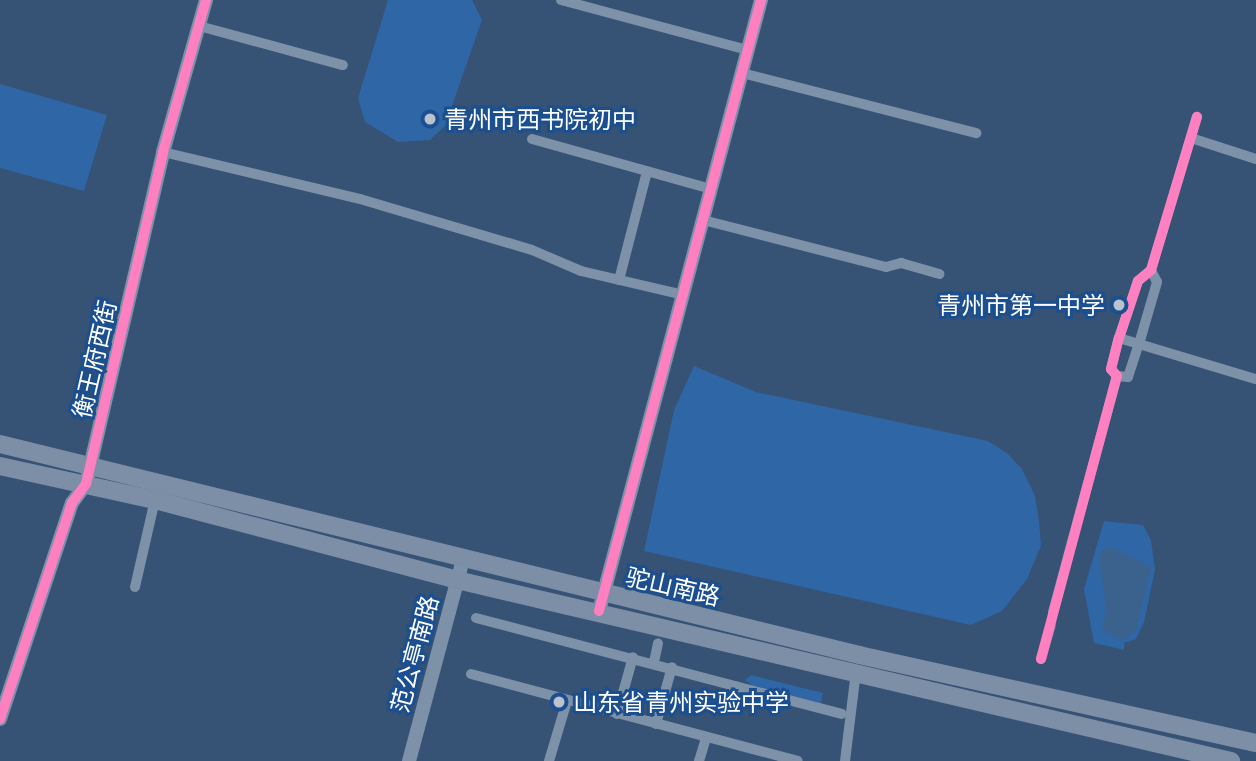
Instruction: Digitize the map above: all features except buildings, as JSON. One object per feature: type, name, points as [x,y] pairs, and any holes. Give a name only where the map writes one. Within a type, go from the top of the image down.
[{"type":"main road","name":"驼山南路","points":[[0,444],[463,559],[601,603],[856,671],[1231,761]]},
{"type":"main road","name":"驼山南路","points":[[0,466],[155,500],[457,580],[601,603],[1256,743]]},
{"type":"street","name":"衡王府西街","points":[[0,719],[72,503],[86,484],[163,152],[206,0]]},
{"type":"street","points":[[561,0],[748,50]]},
{"type":"street","points":[[601,603],[761,0]]},
{"type":"street","points":[[199,26],[344,65]]},
{"type":"street","points":[[742,73],[976,133]]},
{"type":"street","points":[[1151,270],[1157,282],[1139,344],[1128,377],[1116,376],[1111,369],[1119,338],[1138,281],[1151,270],[1197,117]]},
{"type":"street","points":[[1191,138],[1256,159]]},
{"type":"street","points":[[533,139],[711,189]]},
{"type":"street","points":[[163,152],[360,199],[619,280],[683,295]]},
{"type":"street","points":[[619,280],[647,172]]},
{"type":"street","points":[[702,220],[886,267],[901,263],[939,274]]},
{"type":"street","points":[[1119,338],[1256,379]]},
{"type":"street","points":[[1053,612],[1116,376]]},
{"type":"street","points":[[135,587],[155,500]]},
{"type":"street","name":"范公亭南路","points":[[409,761],[463,559]]},
{"type":"street","points":[[475,618],[654,662],[842,714]]},
{"type":"street","points":[[1041,659],[1051,625]]},
{"type":"street","points":[[654,662],[658,643]]},
{"type":"street","points":[[617,714],[633,657]]},
{"type":"street","points":[[656,724],[672,667]]},
{"type":"street","points":[[845,761],[856,671]]},
{"type":"street","points":[[471,674],[797,761]]},
{"type":"street","points":[[549,761],[567,701]]},
{"type":"street","points":[[699,761],[706,738]]},
{"type":"shaded area","points":[[388,0],[472,0],[482,20],[445,126],[430,140],[398,142],[365,122],[358,98]]},
{"type":"shaded area","points":[[0,84],[107,115],[84,191],[0,168]]},
{"type":"shaded area","points":[[694,366],[756,392],[988,441],[1007,453],[1022,469],[1035,496],[1039,520],[1041,546],[1027,579],[1002,611],[971,625],[644,551],[674,410]]},
{"type":"shaded area","points":[[1104,521],[1143,525],[1151,540],[1155,570],[1144,622],[1136,639],[1124,643],[1124,650],[1094,643],[1084,589]]},
{"type":"shaded area","points":[[1108,546],[1151,567],[1136,631],[1122,640],[1103,630],[1106,606],[1099,555]]},
{"type":"shaded area","points":[[751,675],[823,693],[821,703],[753,686],[745,680]]},
{"type":"cycle path","points":[[0,719],[72,503],[86,484],[163,152],[206,0]]},
{"type":"cycle path","points":[[599,611],[761,0]]},
{"type":"cycle path","points":[[1041,659],[1117,376],[1111,369],[1119,338],[1138,281],[1151,270],[1197,117]]},
{"type":"place","name":"青州市西书院初中","points":[[430,119]]},
{"type":"place","name":"青州市第一中学","points":[[1119,305]]},
{"type":"place","name":"山东省青州实验中学","points":[[559,702]]}]
